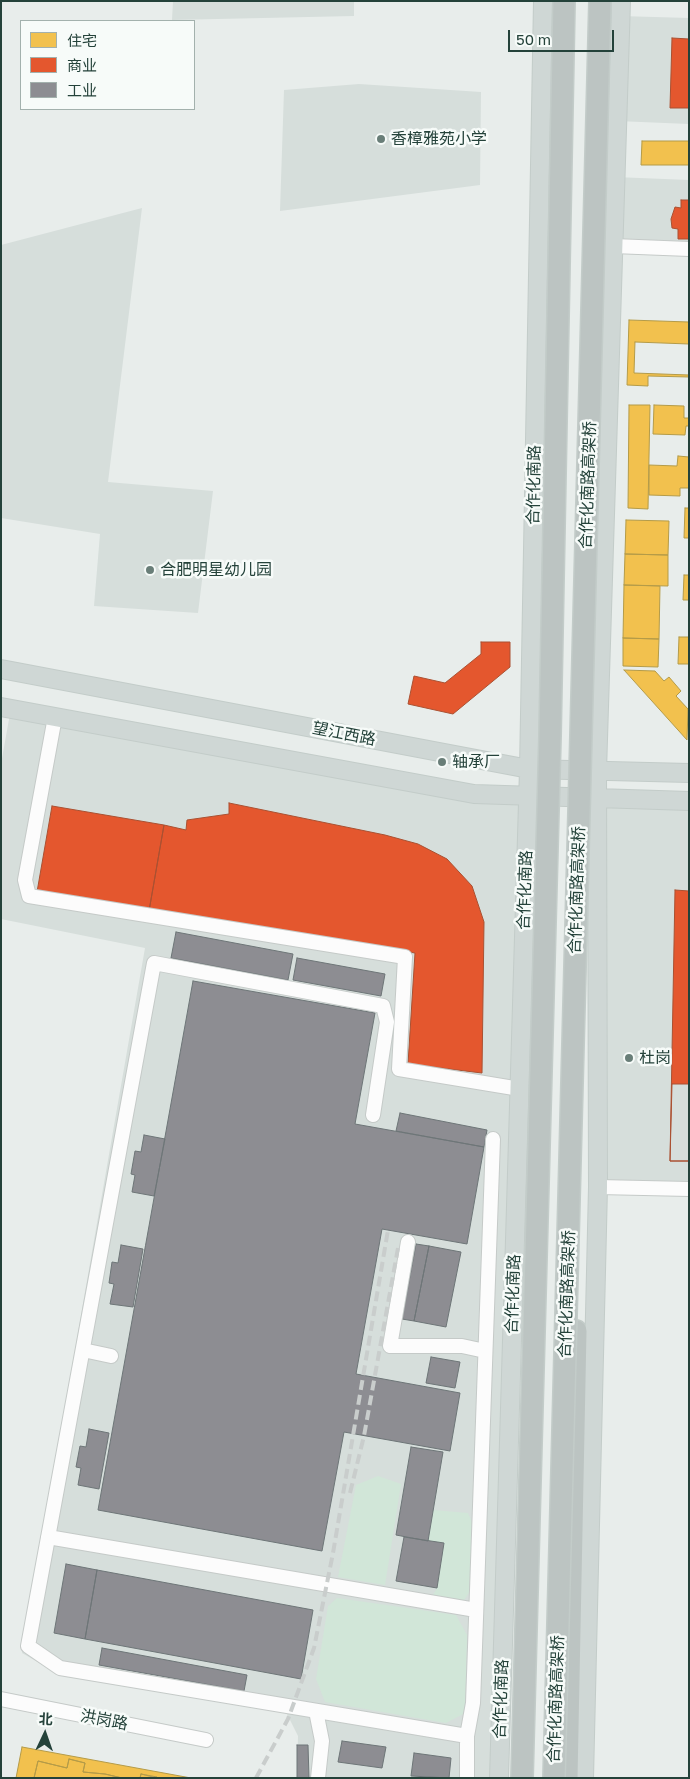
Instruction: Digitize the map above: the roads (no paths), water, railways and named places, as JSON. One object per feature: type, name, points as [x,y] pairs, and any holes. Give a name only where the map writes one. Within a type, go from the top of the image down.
[{"type":"highway","name":"合作化南路高架桥","points":[[522,1778],[550,726],[564,1]]},
{"type":"highway","name":"合作化南路高架桥","points":[[554,1778],[600,1]]},
{"type":"highway","points":[[567,1778],[577,1292],[577,1180],[572,1068]]},
{"type":"main road","name":"合作化南路","points":[[499,1778],[529,770],[543,1]]},
{"type":"main road","points":[[584,1778],[598,1187],[596,798],[621,1]]},
{"type":"main road","name":"望江西路","points":[[1,669],[529,770],[689,774]]},
{"type":"main road","points":[[1,707],[474,794],[689,800]]},
{"type":"street","points":[[613,246],[689,249]]},
{"type":"street","points":[[55,717],[25,880],[29,896],[405,957],[399,1070],[520,1089]]},
{"type":"street","points":[[373,1115],[387,1022],[383,1006],[154,963],[28,1646],[60,1668],[467,1736]]},
{"type":"street","points":[[466,1778],[467,1736],[473,1703],[493,1139]]},
{"type":"street","points":[[598,1187],[689,1189]]},
{"type":"street","points":[[408,1242],[390,1346],[462,1346],[485,1351]]},
{"type":"street","points":[[83,1350],[111,1356]]},
{"type":"street","points":[[48,1537],[476,1610]]},
{"type":"street","name":"洪岗路","points":[[1,1699],[206,1740]]},
{"type":"street","points":[[316,1711],[322,1741],[318,1778]]},
{"type":"railway","points":[[256,1778],[288,1719],[314,1648],[333,1553],[388,1230]]},
{"type":"railway","points":[[350,1493],[364,1436],[398,1248]]},
{"type":"place","name":"香樟雅苑小学","points":[[381,139]]},
{"type":"place","name":"合肥明星幼儿园","points":[[150,570]]},
{"type":"place","name":"轴承厂","points":[[442,762]]},
{"type":"place","name":"杜岗","points":[[629,1058]]}]
